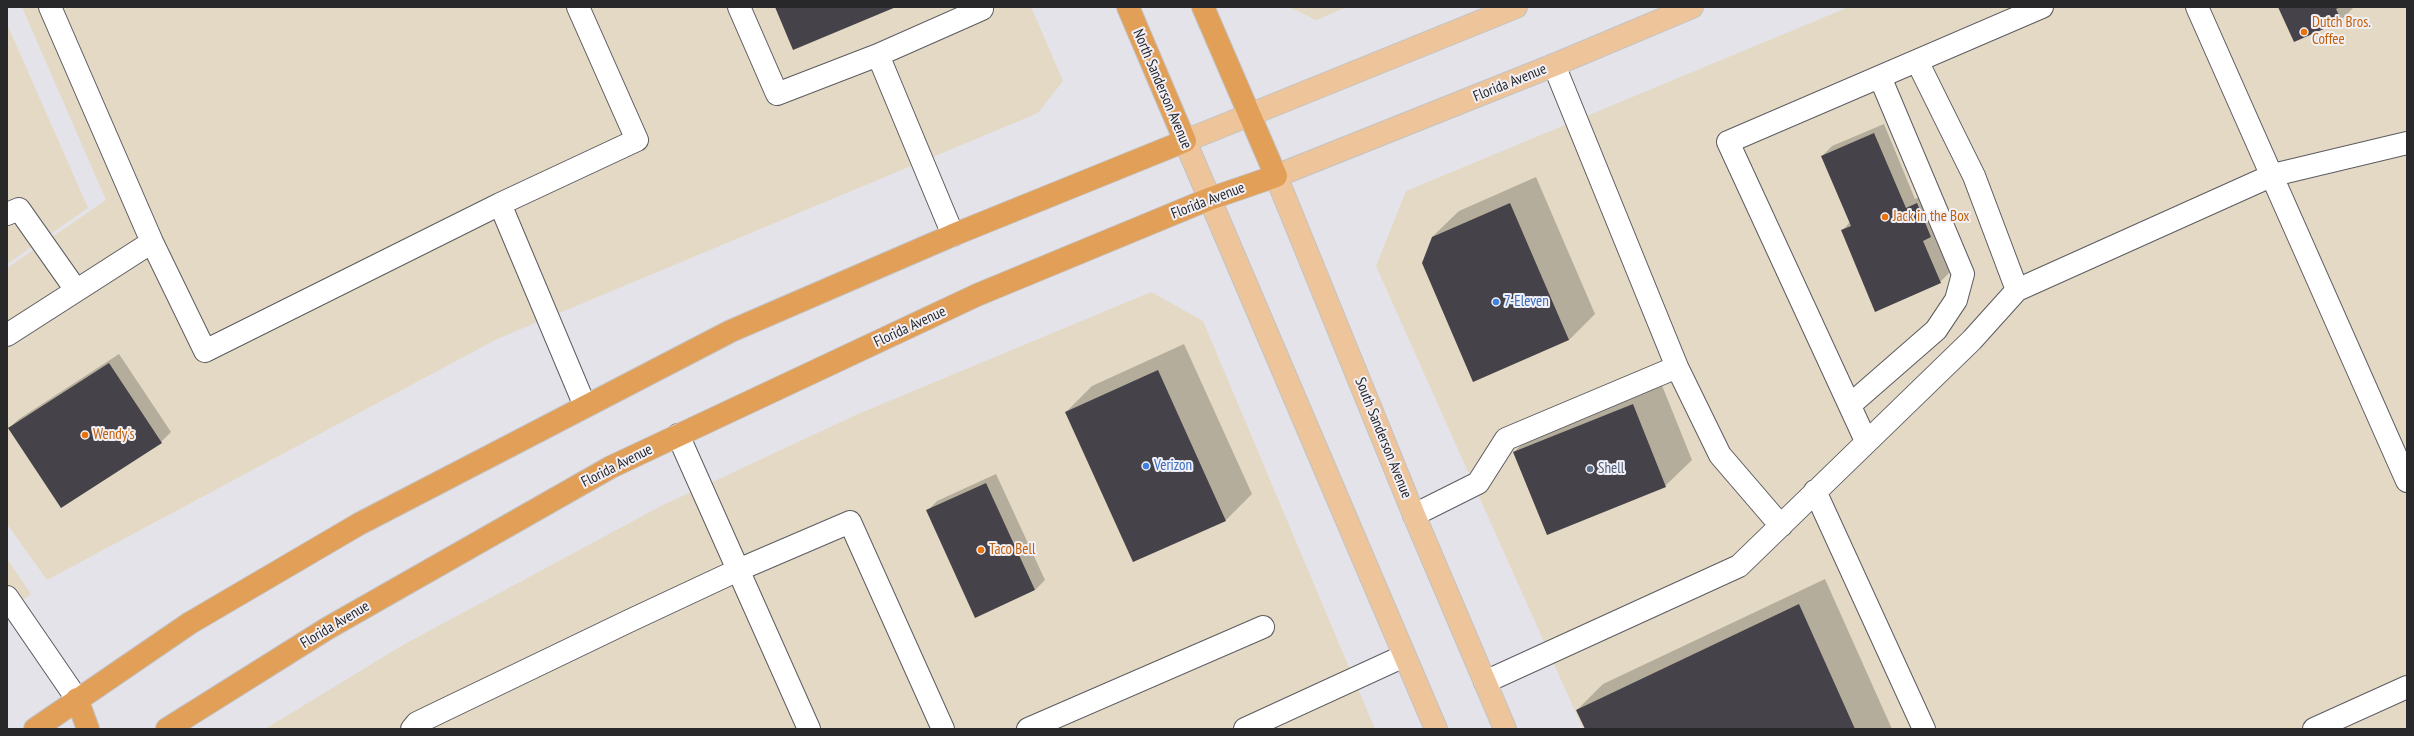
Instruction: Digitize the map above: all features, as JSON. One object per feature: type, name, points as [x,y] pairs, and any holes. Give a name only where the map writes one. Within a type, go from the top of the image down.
[{"type":"highway","name":"North Sanderson Avenue","points":[[1128,7],[1185,141]]},
{"type":"highway","points":[[1203,7],[1250,115]]},
{"type":"highway","name":"South Sanderson Avenue","points":[[1250,115],[1276,176]]},
{"type":"highway","points":[[35,729],[190,623],[359,524],[730,331],[953,235],[1185,141]]},
{"type":"highway","name":"Florida Avenue","points":[[167,729],[328,628],[611,467],[977,295],[1209,199],[1276,176]]},
{"type":"highway","points":[[77,699],[88,729]]},
{"type":"main road","points":[[1185,141],[1516,7]]},
{"type":"main road","name":"Florida Avenue","points":[[1276,176],[1554,65],[1692,7]]},
{"type":"main road","name":"North Sanderson Avenue","points":[[1185,141],[1209,199]]},
{"type":"main road","name":"South Sanderson Avenue","points":[[1276,176],[1414,515],[1505,729]]},
{"type":"main road","points":[[1209,199],[1436,729]]},
{"type":"lane","points":[[50,7],[152,242],[205,352],[500,204],[637,140],[578,7]]},
{"type":"lane","points":[[739,7],[778,94],[878,55],[982,9],[981,7]]},
{"type":"lane","points":[[1866,441],[1728,142],[2042,7]]},
{"type":"lane","points":[[2197,7],[2273,175],[2407,480]]},
{"type":"lane","points":[[878,55],[953,235]]},
{"type":"lane","points":[[1917,61],[1974,176],[2017,290]]},
{"type":"lane","points":[[1554,65],[1677,367],[1720,455],[1781,526]]},
{"type":"lane","points":[[1850,405],[1936,330],[1956,300],[1963,274],[1880,77]]},
{"type":"lane","points":[[1485,682],[1739,566],[1866,441],[1972,340],[2017,290],[2273,175],[2407,142]]},
{"type":"lane","points":[[500,204],[585,406]]},
{"type":"lane","points":[[7,214],[19,209],[76,290]]},
{"type":"lane","points":[[7,334],[152,242]]},
{"type":"lane","points":[[1414,515],[1478,483],[1506,439],[1677,367]]},
{"type":"lane","points":[[678,435],[808,729]]},
{"type":"lane","points":[[1815,491],[1924,729]]},
{"type":"lane","points":[[416,727],[738,570],[850,522],[943,729]]},
{"type":"lane","points":[[7,597],[77,699]]},
{"type":"lane","points":[[1028,729],[1263,627]]},
{"type":"lane","points":[[1245,729],[1404,656]]},
{"type":"lane","points":[[2314,729],[2407,687]]},
{"type":"shaded area","points":[[22,7],[1031,7],[1063,81],[1038,113],[497,339],[47,580],[7,524],[7,268],[106,200]]},
{"type":"shaded area","points":[[1289,7],[1347,7],[1316,20]]},
{"type":"shaded area","points":[[1849,7],[2407,7],[2407,729],[1583,729],[1376,266],[1406,191]]},
{"type":"shaded area","points":[[7,24],[88,208],[7,264]]},
{"type":"shaded area","points":[[1151,292],[1203,321],[1375,729],[265,729],[403,645],[661,506],[858,414]]},
{"type":"shaded area","points":[[7,559],[31,594],[7,612]]},
{"type":"building","points":[[775,7],[896,7],[793,50]]},
{"type":"building","name":"Dutch Bros. Coffee","points":[[2278,7],[2340,7],[2336,9],[2342,21],[2294,42]]},
{"type":"building","name":"Jack in the Box","points":[[1874,133],[1906,208],[1917,203],[1931,237],[1923,241],[1941,283],[1875,312],[1841,230],[1851,226],[1821,156]]},
{"type":"building","name":"7-Eleven","points":[[1510,203],[1569,340],[1473,382],[1422,263],[1432,237]]},
{"type":"building","name":"Wendy's","points":[[109,363],[162,443],[61,508],[8,428]]},
{"type":"building","name":"Verizon","points":[[1158,370],[1226,521],[1133,562],[1065,412]]},
{"type":"building","name":"Shell","points":[[1633,404],[1666,487],[1547,535],[1513,452]]},
{"type":"building","name":"Taco Bell","points":[[986,483],[1035,590],[975,618],[926,510]]},
{"type":"building","points":[[1799,604],[1855,729],[1585,729],[1576,710]]},
{"type":"place","name":"Dutch Bros. Coffee","points":[[2304,32]]},
{"type":"place","name":"Jack in the Box","points":[[1885,217]]},
{"type":"place","name":"7-Eleven","points":[[1496,302]]},
{"type":"place","name":"Wendy's","points":[[85,435]]},
{"type":"place","name":"Verizon","points":[[1146,466]]},
{"type":"place","name":"Shell","points":[[1590,469]]},
{"type":"place","name":"Taco Bell","points":[[981,550]]}]
